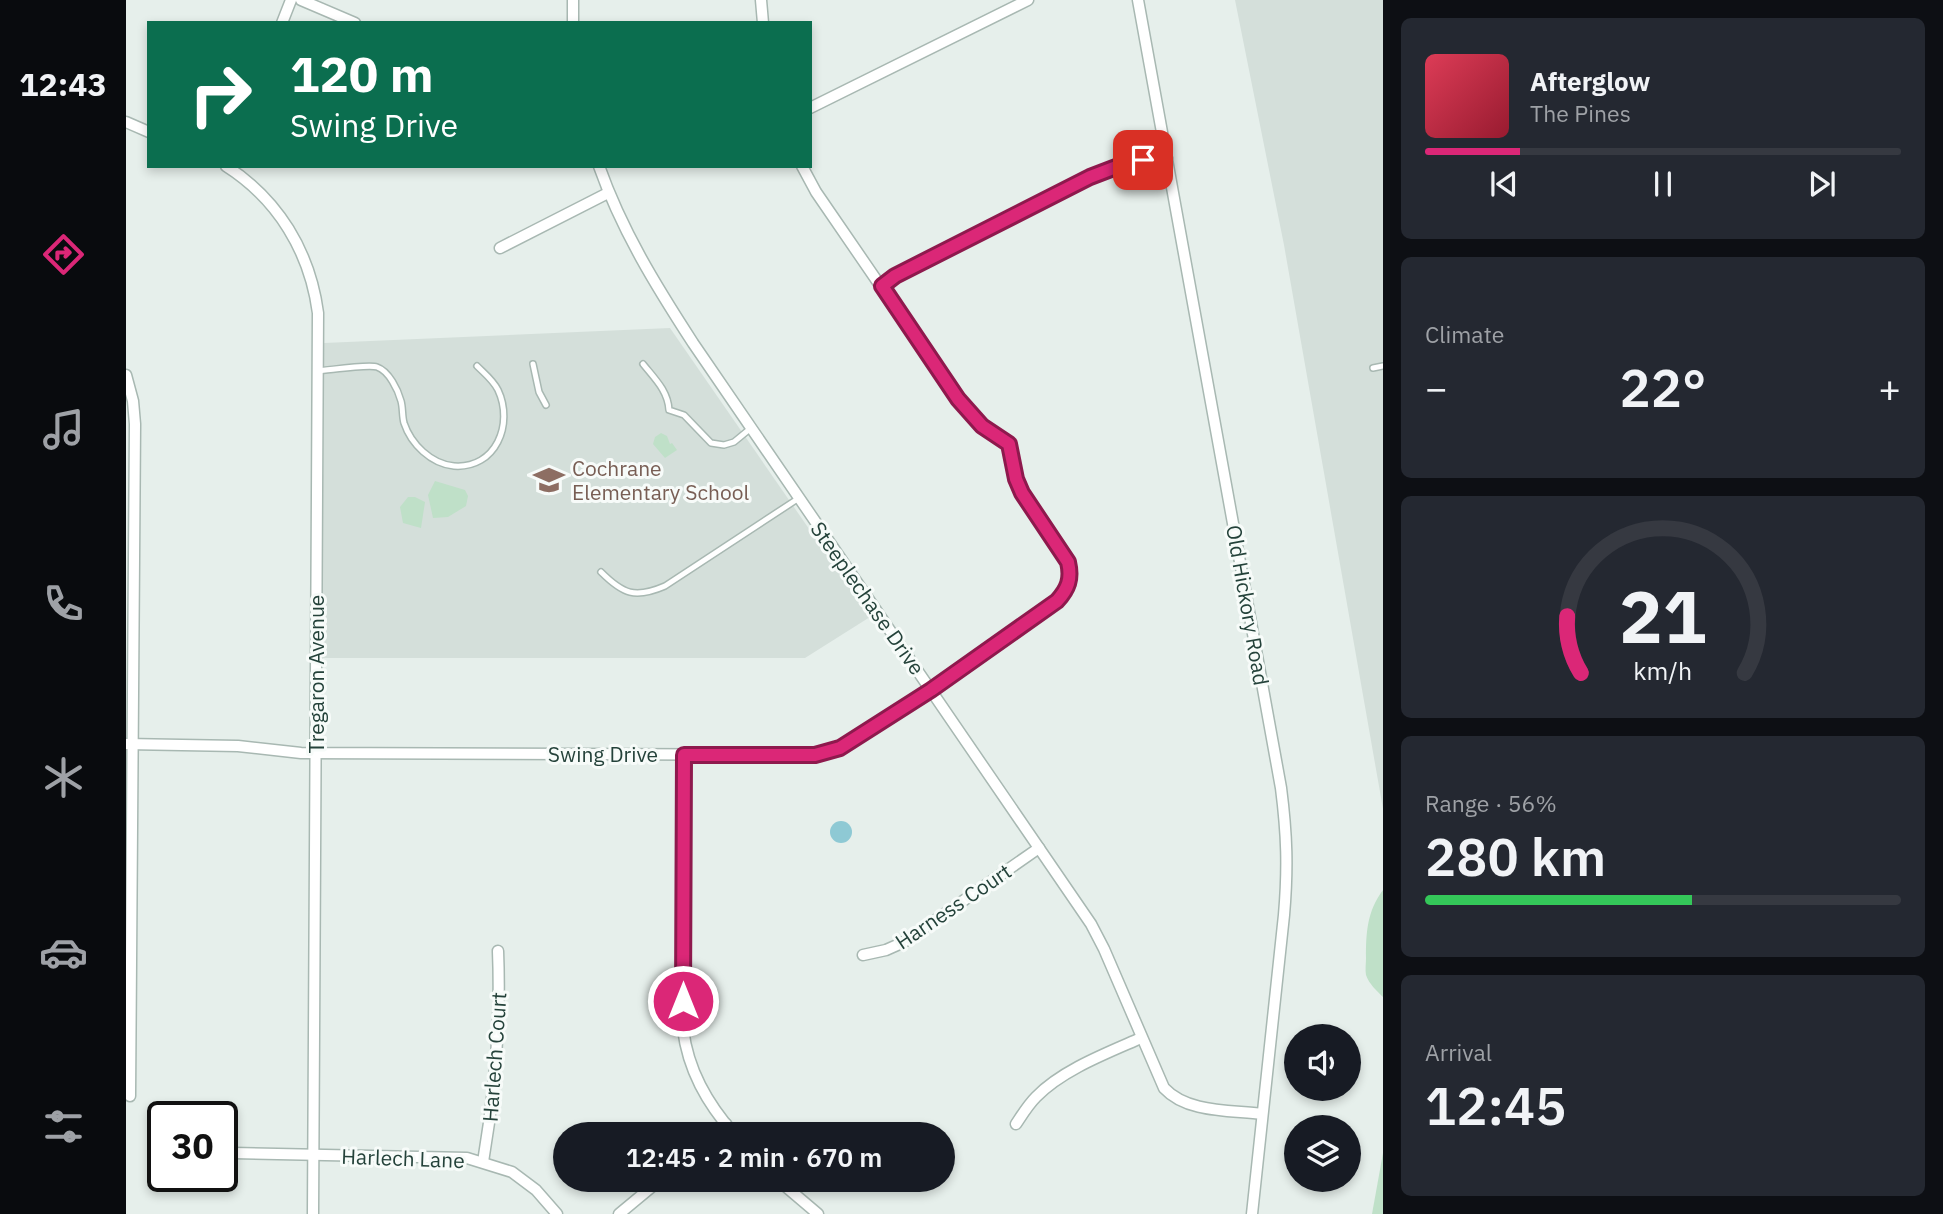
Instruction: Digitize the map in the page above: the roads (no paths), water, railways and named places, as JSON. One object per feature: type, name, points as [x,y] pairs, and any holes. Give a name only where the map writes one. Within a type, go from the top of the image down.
[{"type":"street","points":[[283,21],[291,0]]},
{"type":"street","points":[[301,0],[350,21]]},
{"type":"street","points":[[573,0],[573,21]]},
{"type":"street","points":[[761,0],[763,21]]},
{"type":"street","points":[[812,107],[1028,0]]},
{"type":"street","name":"Old Hickory Road","points":[[1138,0],[1287,830],[1285,903],[1252,1214]]},
{"type":"street","points":[[126,122],[147,131]]},
{"type":"street","points":[[803,168],[816,192],[882,286],[907,270],[1090,177],[1124,164],[1167,158]]},
{"type":"street","name":"Tregaron Avenue","points":[[229,168],[274,208],[302,252],[316,296],[318,371],[313,1214]]},
{"type":"street","name":"Steeplechase Drive","points":[[600,168],[626,234],[647,272],[1091,924],[1164,1088],[1177,1100],[1195,1106],[1262,1114]]},
{"type":"street","points":[[500,248],[608,192]]},
{"type":"street","name":"Swing Drive","points":[[129,744],[238,746],[316,753],[815,755],[849,743],[931,690],[1057,601],[1069,586],[1068,562],[1022,493],[1016,479],[1009,444],[982,426],[963,406],[882,286]]},
{"type":"street","points":[[126,375],[133,401],[135,424],[130,514],[130,1096]]},
{"type":"street","points":[[684,755],[683,1028],[694,1072],[706,1098],[724,1122]]},
{"type":"street","name":"Harness Court","points":[[863,955],[887,950],[904,942],[1040,848]]},
{"type":"street","name":"Harlech Court","points":[[483,1162],[493,1106],[497,1060],[498,951]]},
{"type":"street","points":[[1016,1124],[1044,1090],[1083,1064],[1141,1038]]},
{"type":"street","name":"Harlech Lane","points":[[238,1153],[467,1158],[512,1172],[525,1180],[557,1214]]},
{"type":"street","points":[[619,1214],[646,1192]]},
{"type":"street","points":[[792,1192],[818,1214]]},
{"type":"lane","points":[[533,364],[539,392],[546,405]]},
{"type":"lane","points":[[643,364],[665,391],[669,410],[684,415],[712,443],[724,445],[734,442],[751,428]]},
{"type":"lane","points":[[318,371],[377,367],[386,373],[395,387],[401,402],[403,422],[414,442],[425,454],[440,463],[456,466],[474,463],[491,454],[502,437],[505,421],[498,390],[490,377],[477,366]]},
{"type":"lane","points":[[1373,369],[1383,366]]},
{"type":"lane","points":[[601,572],[626,592],[640,594],[654,591],[799,498]]},
{"type":"water","points":[[841,821],[849,824],[852,832],[849,840],[841,843],[833,840],[830,832],[833,824]]},
{"type":"place","name":"Cochrane Elementary School","points":[[549,480]]}]
